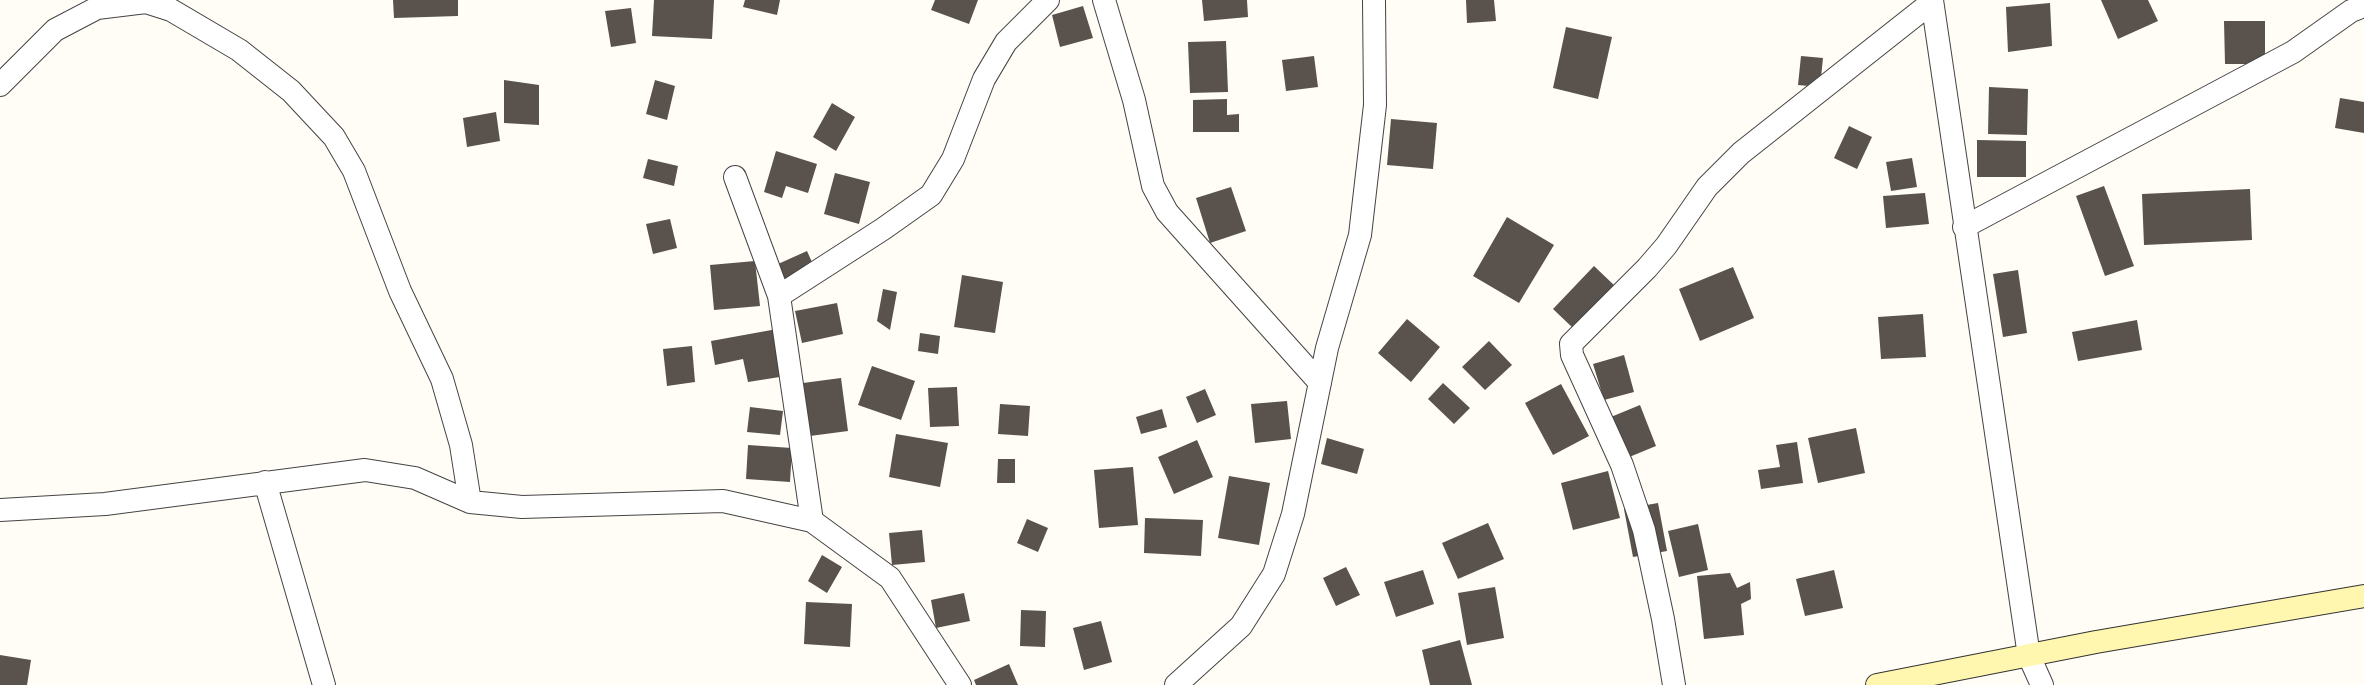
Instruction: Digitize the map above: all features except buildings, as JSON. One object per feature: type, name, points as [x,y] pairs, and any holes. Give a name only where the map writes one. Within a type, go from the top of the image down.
[{"type":"main road","points":[[1877,685],[2096,642],[2364,596]]},
{"type":"street","points":[[779,296],[883,229],[931,195],[953,159],[984,79],[1006,42],[1048,0]]},
{"type":"street","points":[[1104,0],[1134,100],[1153,186],[1167,212],[1320,383]]},
{"type":"street","points":[[1176,685],[1241,626],[1274,574],[1293,514],[1327,348],[1360,235],[1375,105],[1374,0]]},
{"type":"street","points":[[0,85],[55,30],[97,8],[146,1],[171,10],[239,50],[291,91],[334,137],[354,171],[400,290],[442,378],[461,445],[470,502]]},
{"type":"street","points":[[1932,1],[2028,656],[2042,685]]},
{"type":"street","points":[[1674,685],[1663,619],[1644,530],[1622,465],[1572,355],[1571,344],[1647,268],[1666,246],[1707,187],[1741,153],[1932,1]]},
{"type":"street","points":[[1964,227],[2293,52],[2352,11],[2364,6]]},
{"type":"street","points":[[735,177],[779,296],[812,521]]},
{"type":"street","points":[[0,510],[105,504],[365,470],[415,478],[470,502],[522,507],[723,501],[812,521],[890,578],[960,685]]},
{"type":"street","points":[[265,482],[324,685]]}]
